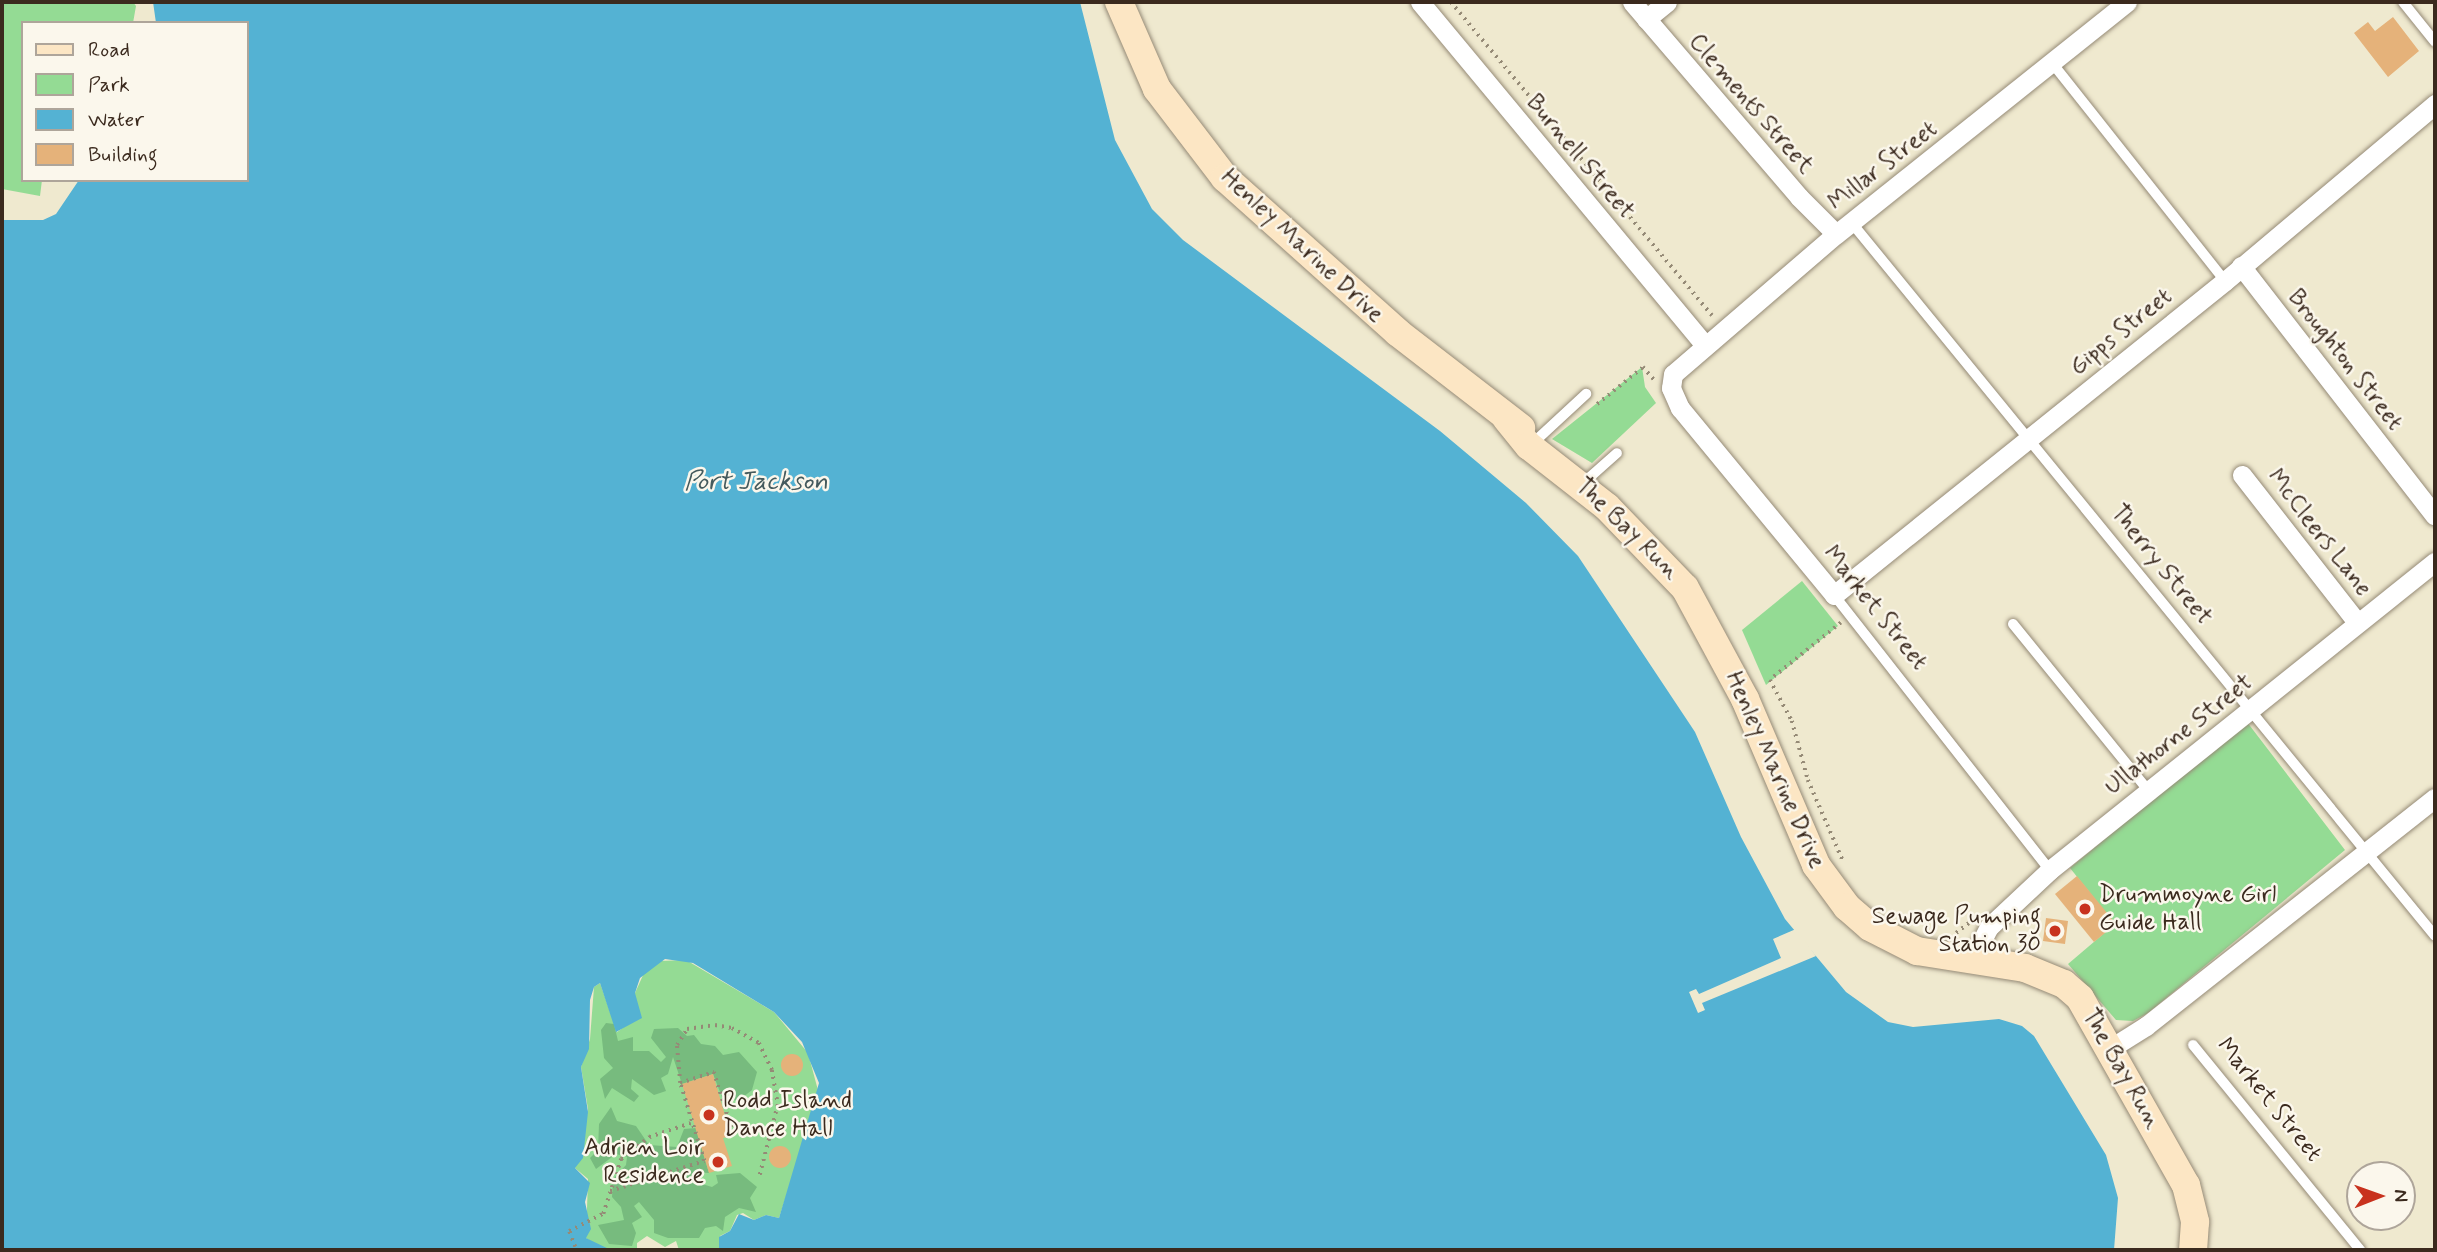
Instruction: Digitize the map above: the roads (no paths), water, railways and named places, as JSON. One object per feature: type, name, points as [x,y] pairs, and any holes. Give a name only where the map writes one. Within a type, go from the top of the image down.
[{"type":"main road","name":"Henley Marine Drive","points":[[1119,2],[1157,89],[1225,178],[1397,332],[1584,483],[1664,564],[1701,612],[1745,699],[1828,886],[1870,927],[1894,941],[1917,951],[1971,962],[2025,968],[2064,984],[2093,1014],[2186,1185],[2195,1222],[2193,1250]]},
{"type":"street","name":"Clements Street","points":[[1632,2],[1799,197],[1844,228]]},
{"type":"street","points":[[1646,19],[1667,2]]},
{"type":"street","name":"Millar Street","points":[[1673,374],[1703,344],[1844,228],[2053,64],[2127,2]]},
{"type":"street","name":"Burnell Street","points":[[1430,5],[1703,344]]},
{"type":"street","name":"Gipps Street","points":[[1833,595],[2225,281],[2435,104]]},
{"type":"street","name":"Broughton Street","points":[[2241,266],[2435,516]]},
{"type":"street","name":"Market Street","points":[[1673,374],[1671,388],[1680,408],[1833,595]]},
{"type":"street","name":"McCleers Lane","points":[[2242,475],[2357,622]]},
{"type":"street","name":"Ullathorne Street","points":[[1971,962],[1989,927],[2050,870],[2435,562]]},
{"type":"street","points":[[2111,1048],[2146,1026],[2435,798]]},
{"type":"lane","points":[[2403,2],[2435,42]]},
{"type":"lane","points":[[2053,64],[2225,281]]},
{"type":"lane","name":"Therry Street","points":[[1844,228],[2029,437],[2435,936]]},
{"type":"lane","points":[[1534,442],[1586,394]]},
{"type":"lane","points":[[1584,483],[1617,453]]},
{"type":"lane","name":"Market Street","points":[[1833,595],[2050,870]]},
{"type":"lane","points":[[2013,624],[2148,790]]},
{"type":"lane","name":"Market Street","points":[[2193,1045],[2360,1250]]},
{"type":"water","name":"Port Jackson","points":[[153,2],[1080,2],[1115,140],[1152,209],[1183,240],[1440,431],[1526,503],[1578,556],[1695,732],[1741,837],[1785,919],[1846,992],[1888,1022],[1913,1027],[1999,1019],[2022,1026],[2034,1036],[2106,1155],[2118,1198],[2114,1250],[719,1250],[719,1237],[730,1231],[739,1214],[754,1220],[766,1215],[779,1218],[819,1083],[802,1042],[774,1012],[693,963],[665,959],[640,978],[635,993],[642,1018],[616,1032],[600,983],[594,987],[590,1000],[589,1049],[581,1067],[588,1112],[583,1158],[575,1168],[590,1183],[585,1202],[591,1229],[586,1238],[611,1250],[2,1250],[2,220],[43,220],[56,214],[78,182],[248,182],[248,21],[156,21]]},
{"type":"place","name":"Drummoyne Girl Guide Hall","points":[[2085,909]]},
{"type":"place","name":"Sewage Pumping Station 30","points":[[2055,931]]},
{"type":"place","name":"Rodd Island Dance Hall","points":[[709,1115]]},
{"type":"place","name":"Adrien Loir Residence","points":[[718,1162]]}]
